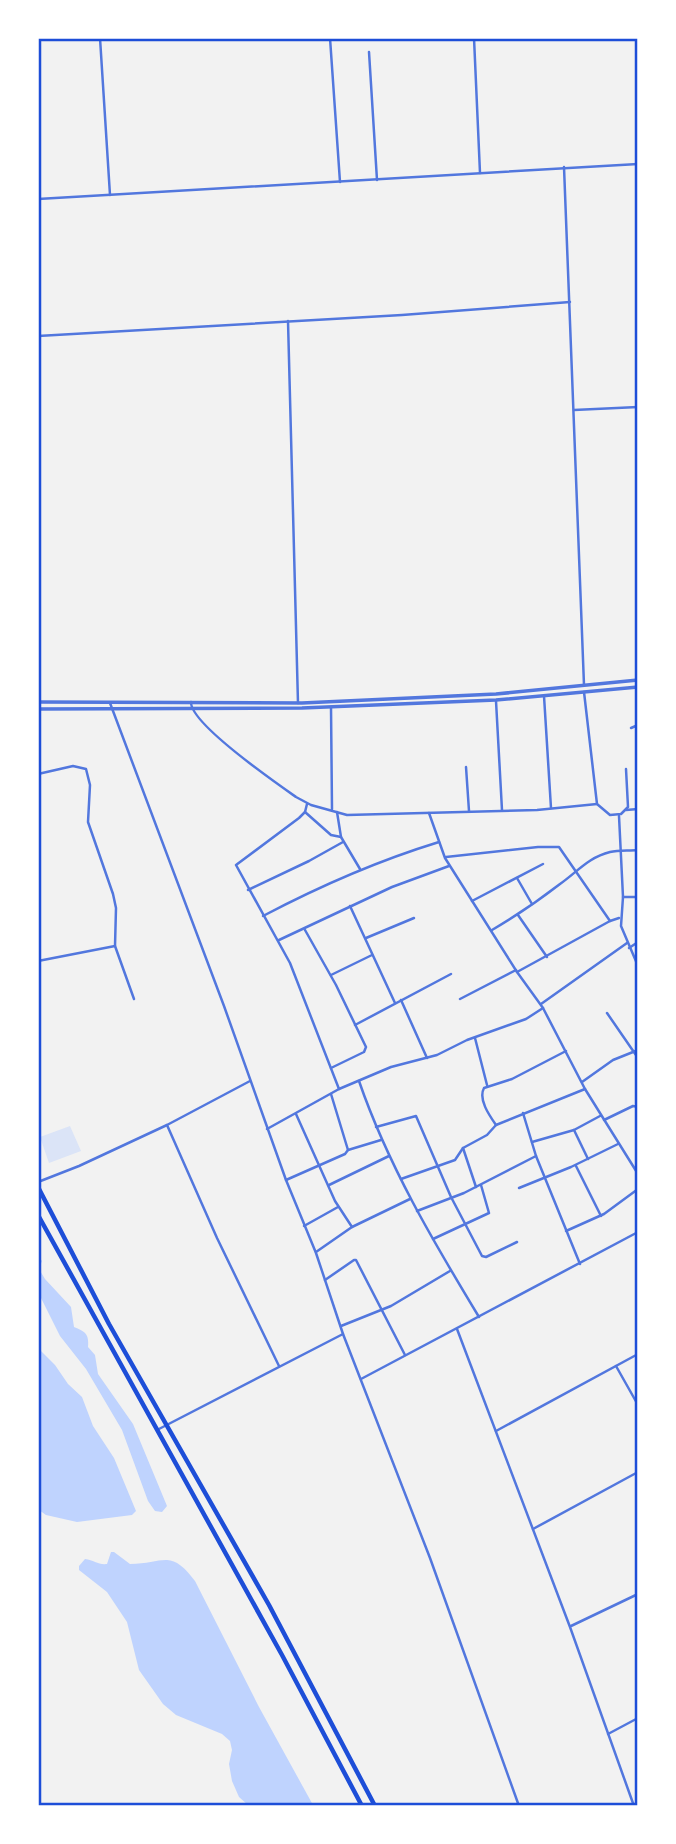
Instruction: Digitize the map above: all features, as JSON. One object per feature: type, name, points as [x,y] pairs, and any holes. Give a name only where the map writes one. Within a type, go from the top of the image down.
[{"type":"main road","points":[[38,1188],[78,1266],[270,1605],[308,1683],[375,1805]]},
{"type":"main road","points":[[38,1216],[282,1655],[361,1803]]},
{"type":"street","points":[[100,38],[110,195]]},
{"type":"street","points":[[330,38],[340,182]]},
{"type":"street","points":[[474,38],[480,173]]},
{"type":"street","points":[[369,52],[377,180]]},
{"type":"street","points":[[38,199],[638,164]]},
{"type":"street","points":[[564,167],[584,688],[597,804],[610,815],[638,809]]},
{"type":"street","points":[[38,337],[570,302]]},
{"type":"street","points":[[288,321],[298,703]]},
{"type":"street","points":[[573,410],[638,407]]},
{"type":"street","points":[[38,709],[331,707],[496,700],[544,696],[638,680]]},
{"type":"street","points":[[38,702],[298,703],[638,687]]},
{"type":"street","points":[[544,696],[551,808]]},
{"type":"street","points":[[496,700],[502,810]]},
{"type":"street","points":[[110,701],[110,708],[224,1006],[286,1180],[316,1253],[343,1334],[430,1558],[519,1805]]},
{"type":"street","points":[[191,702],[191,708],[203,724],[307,804],[347,815],[597,804]]},
{"type":"street","points":[[331,707],[332,810]]},
{"type":"street","points":[[632,728],[638,725]]},
{"type":"street","points":[[38,774],[73,766],[86,769],[89,774],[88,822],[113,894],[116,908],[115,946],[134,999]]},
{"type":"street","points":[[467,767],[469,811]]},
{"type":"street","points":[[626,769],[626,810]]},
{"type":"street","points":[[307,804],[305,812],[236,863],[248,890],[279,940],[338,1089]]},
{"type":"street","points":[[305,812],[331,835],[341,837]]},
{"type":"street","points":[[337,812],[343,842],[360,869]]},
{"type":"street","points":[[429,813],[445,858],[516,971],[541,1003],[585,1089],[638,1174]]},
{"type":"street","points":[[619,815],[622,834],[621,918],[627,943],[638,966]]},
{"type":"street","points":[[248,890],[343,842]]},
{"type":"street","points":[[263,916],[318,887],[360,869],[439,842]]},
{"type":"street","points":[[445,858],[554,846],[562,849],[610,921]]},
{"type":"street","points":[[492,930],[519,915],[577,869],[597,857],[638,850]]},
{"type":"street","points":[[472,901],[543,864]]},
{"type":"street","points":[[279,940],[392,887],[450,865]]},
{"type":"street","points":[[517,878],[532,904]]},
{"type":"street","points":[[623,897],[638,897]]},
{"type":"street","points":[[350,906],[395,1003]]},
{"type":"street","points":[[519,915],[547,957]]},
{"type":"street","points":[[366,938],[414,918]]},
{"type":"street","points":[[460,999],[547,957],[610,921],[621,918]]},
{"type":"street","points":[[305,929],[331,975],[366,1051],[331,1068]]},
{"type":"street","points":[[629,948],[638,942]]},
{"type":"street","points":[[541,1003],[627,943]]},
{"type":"street","points":[[38,961],[115,946]]},
{"type":"street","points":[[331,975],[372,955]]},
{"type":"street","points":[[355,1025],[451,974]]},
{"type":"street","points":[[401,1000],[427,1058]]},
{"type":"street","points":[[267,1129],[338,1089],[391,1067],[427,1058],[526,1019],[543,1008]]},
{"type":"street","points":[[607,1013],[638,1058]]},
{"type":"street","points":[[475,1038],[487,1085]]},
{"type":"street","points":[[582,1082],[613,1060],[638,1050]]},
{"type":"street","points":[[496,1125],[481,1096],[482,1090],[487,1085],[512,1079],[566,1051]]},
{"type":"street","points":[[38,1182],[167,1125],[250,1081]]},
{"type":"street","points":[[359,1081],[381,1140],[410,1199],[479,1317]]},
{"type":"street","points":[[401,1179],[455,1160],[463,1147],[487,1135],[496,1125],[585,1089]]},
{"type":"street","points":[[331,1094],[348,1150]]},
{"type":"street","points":[[604,1120],[638,1107]]},
{"type":"street","points":[[523,1113],[536,1156],[580,1264]]},
{"type":"street","points":[[296,1114],[328,1185],[352,1227]]},
{"type":"street","points":[[532,1142],[574,1130],[601,1115]]},
{"type":"street","points":[[376,1128],[416,1116],[451,1197],[484,1258],[517,1242]]},
{"type":"street","points":[[167,1125],[212,1227],[279,1366]]},
{"type":"street","points":[[574,1130],[588,1158]]},
{"type":"street","points":[[286,1180],[345,1154],[348,1150],[381,1140]]},
{"type":"street","points":[[519,1188],[618,1144]]},
{"type":"street","points":[[463,1147],[476,1187]]},
{"type":"street","points":[[328,1185],[389,1156]]},
{"type":"street","points":[[417,1211],[476,1187],[536,1156]]},
{"type":"street","points":[[575,1165],[601,1216]]},
{"type":"street","points":[[433,1239],[490,1212],[481,1184]]},
{"type":"street","points":[[566,1231],[601,1216],[638,1189]]},
{"type":"street","points":[[316,1253],[352,1227],[410,1199]]},
{"type":"street","points":[[304,1226],[339,1206]]},
{"type":"street","points":[[361,1379],[638,1232]]},
{"type":"street","points":[[326,1280],[356,1260],[405,1356]]},
{"type":"street","points":[[341,1326],[407,1297],[451,1270]]},
{"type":"street","points":[[457,1329],[634,1805]]},
{"type":"street","points":[[157,1430],[343,1334]]},
{"type":"street","points":[[496,1431],[638,1354]]},
{"type":"street","points":[[616,1366],[638,1405]]},
{"type":"street","points":[[532,1529],[638,1472]]},
{"type":"street","points":[[570,1627],[638,1594]]},
{"type":"street","points":[[608,1734],[638,1718]]},
{"type":"street","points":[[354,1805],[361,1803]]},
{"type":"shaded area","points":[[70,1126],[81,1151],[49,1163],[40,1137]]},
{"type":"water","points":[[38,1256],[42,1261],[39,1269],[45,1279],[71,1307],[74,1327],[87,1336],[88,1347],[95,1355],[98,1374],[133,1424],[167,1506],[162,1512],[155,1511],[148,1501],[122,1430],[86,1369],[60,1336],[39,1294]]},
{"type":"water","points":[[39,1349],[82,1397],[93,1426],[114,1458],[136,1511],[132,1515],[77,1522],[46,1515],[39,1510]]},
{"type":"water","points":[[111,1552],[130,1564],[172,1561],[179,1564],[195,1581],[259,1707],[313,1805],[248,1805],[239,1797],[232,1781],[229,1764],[232,1750],[230,1741],[222,1734],[176,1715],[163,1704],[139,1670],[127,1622],[107,1592],[79,1570],[85,1559],[107,1564]]}]
